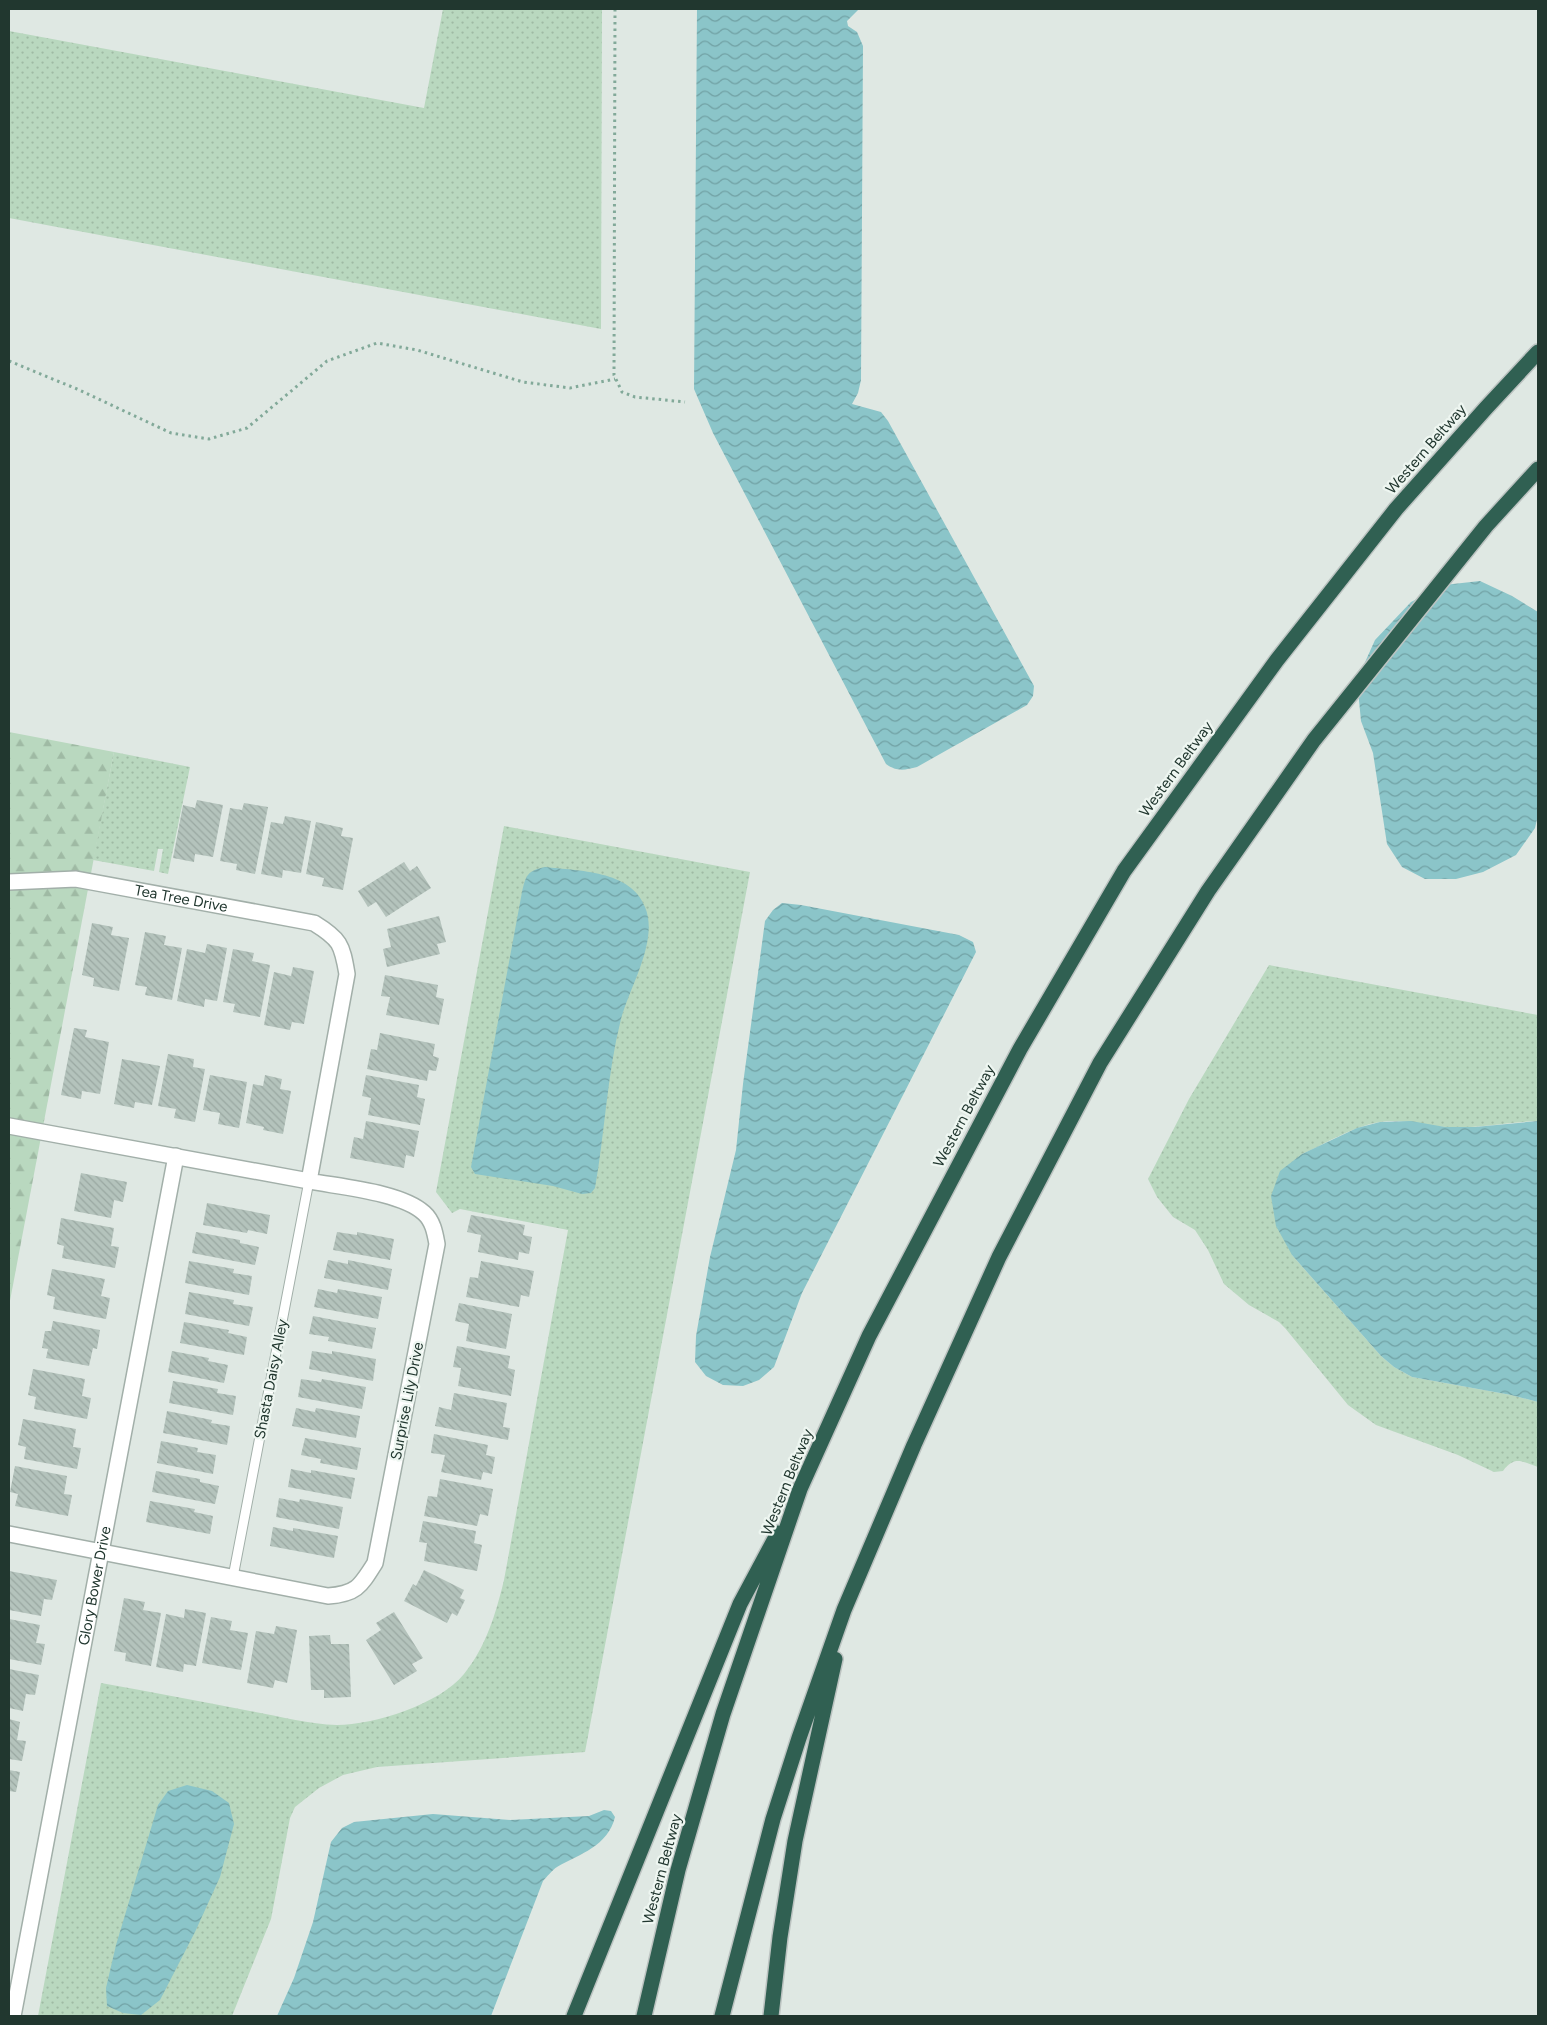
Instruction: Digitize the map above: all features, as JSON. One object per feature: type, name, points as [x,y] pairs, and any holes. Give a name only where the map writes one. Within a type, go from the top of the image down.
[{"type":"highway","name":"Western Beltway","points":[[644,2016],[678,1870],[723,1714],[800,1489],[869,1336],[1020,1049],[1124,871],[1277,660],[1396,509],[1538,352]]},
{"type":"highway","points":[[722,2016],[773,1819],[844,1610],[914,1445],[999,1257],[1100,1063],[1208,891],[1314,740],[1486,526],[1538,468]]},
{"type":"highway","points":[[574,2016],[740,1604],[800,1489]]},
{"type":"highway","points":[[771,2016],[780,1938],[795,1841],[824,1714],[844,1610]]},
{"type":"street","name":"Tea Tree Drive","points":[[9,882],[76,879],[314,923],[329,932],[342,947],[347,974],[309,1181]]},
{"type":"street","name":"Surprise Lily Drive","points":[[9,1126],[400,1198],[424,1213],[434,1227],[437,1244],[376,1563],[362,1584],[346,1594],[328,1596],[9,1534]]},
{"type":"street","name":"Glory Bower Drive","points":[[12,2016],[176,1156]]},
{"type":"lane","name":"Shasta Daisy Alley","points":[[233,1577],[309,1181]]},
{"type":"path","points":[[615,9],[614,375],[622,392],[635,397],[685,402]]},
{"type":"path","points":[[9,361],[77,389],[172,433],[209,439],[247,428],[327,361],[377,342],[417,350],[523,382],[570,388],[615,379]]},
{"type":"green space","points":[[443,9],[602,9],[601,329],[9,218],[9,31],[424,108]]},
{"type":"green space","points":[[9,732],[114,752],[9,1306]]},
{"type":"green space","points":[[114,752],[190,767],[168,874],[159,872],[163,849],[158,849],[154,871],[93,860]]},
{"type":"green space","points":[[504,826],[750,872],[585,1752],[377,1767],[343,1775],[319,1788],[295,1807],[290,1818],[271,1919],[232,2016],[38,2016],[101,1683],[304,1721],[337,1725],[352,1724],[387,1717],[405,1711],[439,1695],[453,1685],[472,1664],[489,1629],[504,1580],[568,1230],[460,1209],[452,1213],[436,1192]]},
{"type":"green space","points":[[1269,965],[1538,1015],[1538,1121],[1458,1127],[1397,1121],[1380,1122],[1350,1131],[1302,1154],[1292,1255],[1381,1356],[1394,1367],[1412,1377],[1511,1395],[1538,1402],[1538,1467],[1515,1461],[1503,1471],[1494,1472],[1458,1455],[1376,1425],[1348,1405],[1279,1322],[1249,1305],[1224,1284],[1208,1250],[1195,1230],[1173,1217],[1157,1197],[1148,1179],[1189,1099]]},
{"type":"water","points":[[697,9],[859,9],[847,21],[848,26],[857,32],[863,46],[861,380],[858,393],[852,404],[881,412],[888,421],[1034,686],[1033,696],[1027,705],[917,767],[901,770],[886,764],[713,433],[694,389]]},
{"type":"water","points":[[1480,581],[1512,596],[1538,612],[1538,815],[1535,828],[1516,855],[1483,872],[1456,879],[1425,879],[1402,867],[1387,844],[1373,753],[1361,721],[1357,680],[1375,640],[1411,602],[1444,585]]},
{"type":"water","points":[[545,867],[587,872],[616,879],[638,895],[645,907],[648,920],[648,934],[642,963],[625,1006],[616,1040],[595,1188],[591,1193],[582,1194],[553,1186],[475,1174],[471,1167],[523,886],[531,872]]},
{"type":"water","points":[[782,903],[959,935],[973,942],[976,952],[802,1293],[774,1367],[759,1380],[743,1386],[723,1385],[706,1376],[695,1362],[696,1336],[710,1257],[736,1150],[765,921],[773,910]]},
{"type":"water","points":[[1411,1121],[1445,1127],[1475,1127],[1538,1121],[1538,1402],[1511,1395],[1412,1377],[1394,1367],[1381,1356],[1292,1255],[1276,1226],[1271,1196],[1280,1171],[1302,1154],[1357,1128],[1380,1122]]},
{"type":"water","points":[[187,1785],[212,1791],[229,1803],[234,1824],[220,1877],[195,1932],[160,2000],[141,2015],[123,2013],[107,2006],[106,1988],[116,1945],[158,1805],[168,1791]]},
{"type":"water","points":[[604,1810],[611,1811],[615,1817],[611,1827],[600,1842],[584,1853],[555,1868],[543,1881],[491,2016],[277,2016],[294,1978],[313,1922],[331,1842],[342,1828],[354,1822],[433,1814],[510,1820],[589,1816]]},
{"type":"building","points":[[197,800],[223,805],[213,857],[195,854],[194,862],[173,858],[183,805],[195,808]]},
{"type":"building","points":[[244,803],[268,807],[255,874],[236,870],[237,864],[220,861],[230,808],[242,810]]},
{"type":"building","points":[[285,816],[311,821],[301,873],[283,870],[282,878],[261,874],[271,822],[283,824]]},
{"type":"building","points":[[316,822],[343,828],[341,836],[353,838],[343,890],[322,886],[324,878],[306,874]]},
{"type":"building","points":[[404,862],[410,871],[417,866],[431,888],[386,917],[376,902],[368,907],[358,891]]},
{"type":"building","points":[[439,916],[446,942],[437,944],[440,954],[387,967],[383,949],[391,947],[387,929]]},
{"type":"building","points":[[92,923],[113,927],[111,935],[129,938],[119,991],[93,986],[94,978],[82,975]]},
{"type":"building","points":[[145,932],[166,936],[164,945],[182,948],[172,1000],[145,995],[147,987],[135,985]]},
{"type":"building","points":[[207,944],[227,948],[217,1001],[205,999],[204,1007],[177,1001],[187,949],[205,953]]},
{"type":"building","points":[[233,949],[254,953],[252,961],[270,965],[260,1017],[233,1012],[235,1004],[223,1002]]},
{"type":"building","points":[[293,967],[314,971],[304,1024],[292,1022],[290,1030],[264,1025],[274,972],[291,976]]},
{"type":"building","points":[[385,975],[438,985],[436,997],[444,999],[439,1025],[386,1015],[390,997],[381,996]]},
{"type":"building","points":[[74,1028],[87,1030],[85,1037],[109,1042],[100,1094],[82,1091],[81,1099],[61,1095]]},
{"type":"building","points":[[380,1033],[435,1044],[433,1056],[439,1058],[436,1071],[429,1070],[427,1081],[367,1069],[371,1049],[377,1050]]},
{"type":"building","points":[[168,1054],[194,1059],[193,1067],[205,1069],[195,1122],[174,1118],[176,1109],[158,1106]]},
{"type":"building","points":[[122,1059],[160,1066],[152,1105],[135,1102],[134,1108],[114,1104]]},
{"type":"building","points":[[210,1075],[247,1082],[239,1128],[218,1124],[220,1113],[203,1110]]},
{"type":"building","points":[[265,1075],[282,1079],[280,1089],[291,1091],[283,1134],[263,1130],[264,1127],[246,1123],[253,1084],[263,1086]]},
{"type":"building","points":[[366,1075],[419,1085],[417,1097],[425,1099],[420,1125],[368,1115],[371,1098],[362,1096]]},
{"type":"building","points":[[366,1121],[419,1131],[414,1157],[406,1155],[404,1168],[350,1158],[354,1137],[363,1139]]},
{"type":"building","points":[[81,1173],[127,1182],[123,1202],[114,1200],[111,1218],[74,1211]]},
{"type":"building","points":[[207,1203],[270,1215],[267,1234],[248,1230],[247,1233],[203,1225]]},
{"type":"building","points":[[471,1215],[525,1225],[523,1235],[532,1237],[529,1254],[519,1252],[518,1260],[478,1252],[481,1235],[467,1232]]},
{"type":"building","points":[[61,1218],[114,1228],[111,1246],[119,1247],[115,1268],[62,1258],[64,1246],[57,1244]]},
{"type":"building","points":[[196,1232],[240,1240],[240,1243],[259,1247],[255,1265],[192,1253]]},
{"type":"building","points":[[337,1232],[357,1235],[357,1232],[394,1239],[390,1260],[333,1250]]},
{"type":"building","points":[[328,1260],[348,1264],[348,1260],[392,1269],[388,1290],[324,1278]]},
{"type":"building","points":[[189,1261],[234,1269],[233,1273],[252,1276],[249,1295],[185,1283]]},
{"type":"building","points":[[481,1261],[534,1271],[529,1297],[521,1295],[519,1307],[466,1297],[470,1277],[478,1278]]},
{"type":"building","points":[[52,1269],[105,1279],[101,1296],[110,1298],[106,1319],[53,1309],[55,1297],[47,1295]]},
{"type":"building","points":[[318,1289],[337,1293],[338,1289],[382,1297],[378,1319],[314,1307]]},
{"type":"building","points":[[189,1292],[234,1300],[233,1304],[253,1307],[249,1326],[185,1314]]},
{"type":"building","points":[[459,1303],[512,1314],[506,1349],[466,1341],[469,1324],[455,1321]]},
{"type":"building","points":[[313,1316],[376,1328],[372,1349],[328,1341],[329,1337],[309,1334]]},
{"type":"building","points":[[53,1321],[100,1330],[97,1349],[93,1348],[89,1366],[46,1358],[48,1349],[42,1348],[45,1331],[51,1331]]},
{"type":"building","points":[[184,1322],[229,1330],[228,1333],[247,1337],[244,1355],[180,1343]]},
{"type":"building","points":[[457,1346],[510,1356],[508,1368],[515,1370],[511,1396],[458,1386],[461,1368],[453,1367]]},
{"type":"building","points":[[172,1351],[209,1358],[208,1361],[228,1365],[224,1383],[168,1372]]},
{"type":"building","points":[[312,1351],[332,1354],[332,1351],[376,1359],[373,1381],[309,1369]]},
{"type":"building","points":[[33,1369],[85,1379],[82,1396],[91,1398],[87,1419],[34,1409],[36,1397],[28,1395]]},
{"type":"building","points":[[301,1379],[321,1382],[322,1379],[366,1387],[362,1409],[298,1397]]},
{"type":"building","points":[[173,1381],[218,1389],[217,1393],[236,1396],[233,1415],[169,1403]]},
{"type":"building","points":[[454,1393],[507,1403],[503,1427],[510,1428],[508,1440],[435,1426],[439,1407],[451,1410]]},
{"type":"building","points":[[296,1408],[315,1412],[316,1408],[360,1416],[356,1438],[292,1426]]},
{"type":"building","points":[[167,1411],[212,1420],[211,1423],[230,1426],[227,1445],[163,1433]]},
{"type":"building","points":[[23,1419],[76,1429],[73,1447],[81,1448],[77,1469],[24,1459],[26,1447],[18,1445]]},
{"type":"building","points":[[434,1434],[488,1445],[486,1455],[495,1457],[492,1474],[483,1472],[481,1480],[441,1472],[445,1455],[431,1453]]},
{"type":"building","points":[[305,1438],[361,1448],[357,1470],[320,1463],[321,1459],[301,1455]]},
{"type":"building","points":[[161,1441],[198,1448],[197,1452],[216,1455],[213,1474],[157,1463]]},
{"type":"building","points":[[15,1466],[67,1476],[64,1494],[72,1495],[68,1516],[15,1506],[18,1494],[10,1492]]},
{"type":"building","points":[[291,1469],[311,1473],[311,1470],[355,1478],[351,1499],[288,1487]]},
{"type":"building","points":[[156,1471],[200,1479],[200,1482],[219,1486],[215,1504],[152,1492]]},
{"type":"building","points":[[440,1479],[493,1489],[488,1516],[480,1514],[477,1526],[424,1516],[428,1496],[437,1497]]},
{"type":"building","points":[[279,1498],[299,1502],[300,1499],[343,1507],[339,1529],[276,1517]]},
{"type":"building","points":[[150,1501],[195,1509],[194,1512],[213,1516],[210,1534],[146,1522]]},
{"type":"building","points":[[423,1521],[476,1531],[474,1543],[482,1545],[477,1571],[424,1561],[427,1543],[419,1542]]},
{"type":"building","points":[[273,1527],[293,1531],[293,1528],[338,1536],[334,1558],[270,1546]]},
{"type":"building","points":[[424,1570],[464,1590],[460,1598],[465,1600],[457,1616],[452,1613],[447,1623],[404,1601],[413,1584],[416,1586]]},
{"type":"building","points":[[9,1571],[57,1580],[52,1600],[44,1599],[41,1616],[9,1610]]},
{"type":"building","points":[[124,1598],[145,1602],[143,1610],[161,1613],[151,1666],[125,1661],[126,1653],[114,1651]]},
{"type":"building","points":[[185,1609],[206,1613],[196,1666],[184,1664],[183,1672],[156,1667],[166,1614],[184,1618]]},
{"type":"building","points":[[394,1612],[423,1658],[412,1664],[417,1671],[394,1685],[366,1640],[381,1630],[376,1623]]},
{"type":"building","points":[[211,1617],[232,1621],[230,1630],[248,1633],[241,1670],[202,1663]]},
{"type":"building","points":[[9,1619],[40,1625],[36,1643],[45,1644],[41,1665],[9,1659]]},
{"type":"building","points":[[276,1626],[297,1630],[287,1683],[275,1680],[273,1688],[247,1683],[256,1631],[274,1634]]},
{"type":"building","points":[[330,1635],[331,1644],[349,1644],[351,1697],[324,1698],[324,1690],[311,1690],[309,1636]]},
{"type":"building","points":[[9,1669],[39,1675],[35,1695],[26,1694],[23,1711],[9,1708]]},
{"type":"building","points":[[9,1719],[20,1722],[17,1740],[26,1741],[22,1761],[9,1759]]},
{"type":"building","points":[[9,1770],[20,1772],[16,1792],[9,1791]]}]
